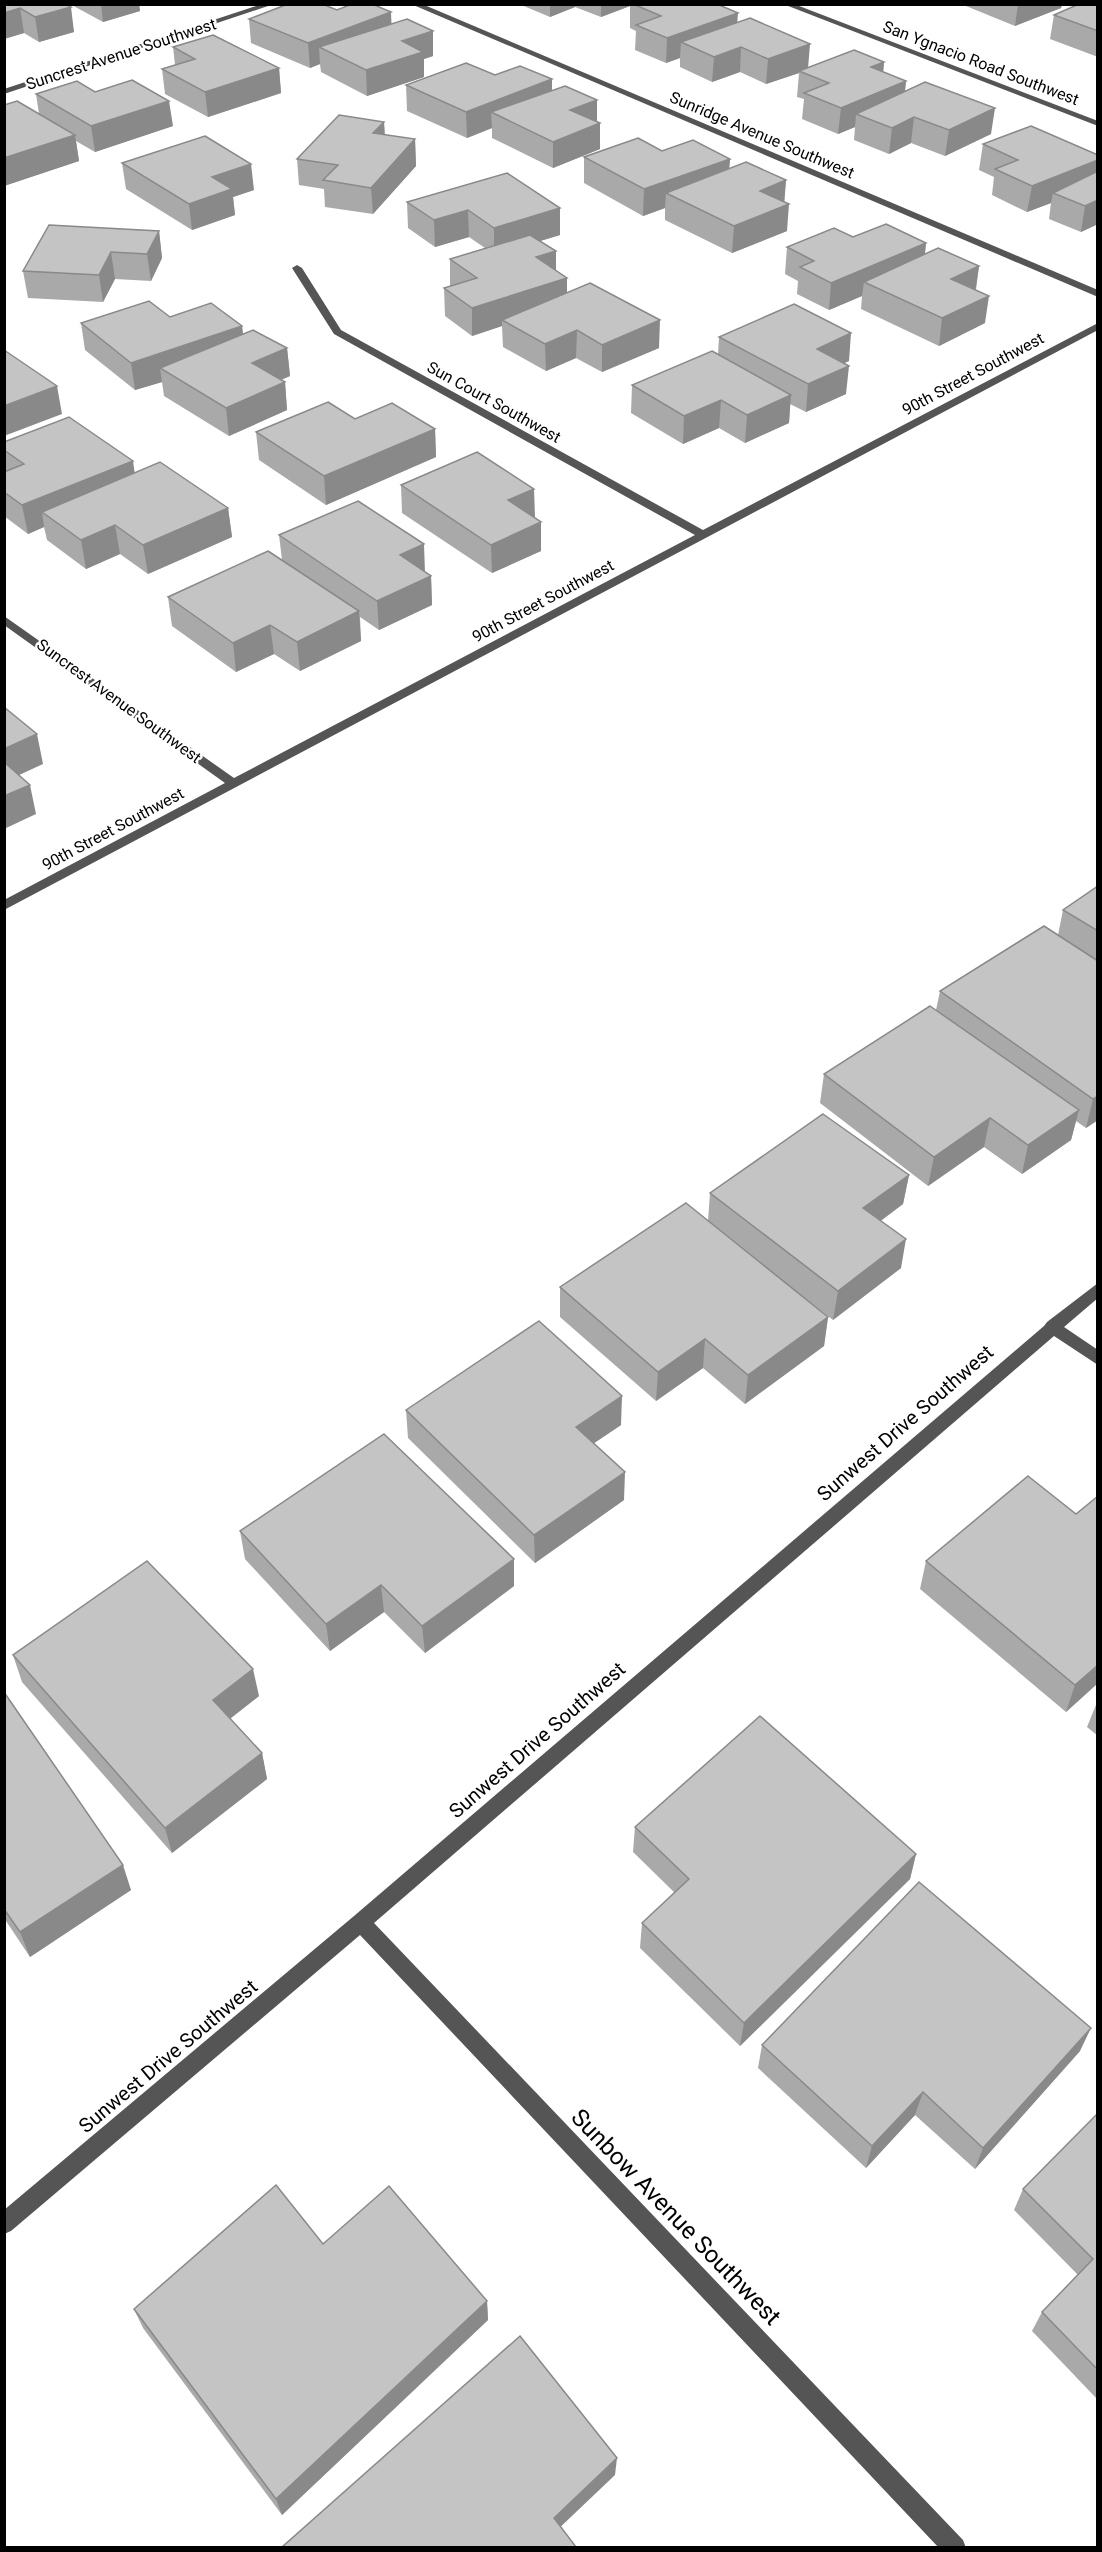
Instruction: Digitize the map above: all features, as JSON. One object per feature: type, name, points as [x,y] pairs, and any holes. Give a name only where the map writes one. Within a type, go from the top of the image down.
[{"type":"street","name":"Suncrest Avenue Southwest","points":[[4,92],[271,4]]},
{"type":"street","name":"Sunridge Avenue Southwest","points":[[414,4],[1098,294]]},
{"type":"street","name":"San Ygnacio Road Southwest","points":[[786,4],[1098,124]]},
{"type":"street","name":"Sun Court Southwest","points":[[297,268],[337,332],[704,535]]},
{"type":"street","name":"90th Street Southwest","points":[[4,906],[1098,326]]},
{"type":"street","name":"Suncrest Avenue Southwest","points":[[4,619],[233,783]]},
{"type":"street","name":"Sunwest Drive Southwest","points":[[4,2224],[361,1922],[1098,1288]]},
{"type":"street","points":[[1052,1326],[1098,1359]]},
{"type":"street","name":"Sunbow Avenue Southwest","points":[[361,1922],[955,2547]]},
{"type":"building","points":[[4,4],[65,4],[71,7],[35,17],[20,8],[4,13]]},
{"type":"building","points":[[288,4],[322,4],[337,10],[352,4],[372,4],[391,12],[308,43],[249,19]]},
{"type":"building","points":[[633,4],[717,4],[738,13],[667,38],[636,25],[661,16]]},
{"type":"building","points":[[1079,4],[1098,4],[1098,31],[1054,15]]},
{"type":"building","points":[[750,18],[810,44],[768,59],[741,47],[714,57],[681,42]]},
{"type":"building","points":[[407,19],[433,31],[402,41],[423,52],[366,70],[319,47]]},
{"type":"building","points":[[213,35],[279,68],[205,92],[162,69],[195,59],[173,47]]},
{"type":"building","points":[[854,50],[884,62],[871,67],[906,81],[841,108],[804,93],[829,83],[799,71]]},
{"type":"building","points":[[466,63],[495,75],[520,66],[552,79],[466,112],[406,85]]},
{"type":"building","points":[[132,80],[169,101],[91,126],[36,94],[77,81],[95,92]]},
{"type":"building","points":[[925,82],[995,108],[949,130],[914,117],[892,128],[856,114]]},
{"type":"building","points":[[565,86],[597,100],[570,110],[600,123],[553,142],[491,112]]},
{"type":"building","points":[[17,101],[75,135],[4,158],[4,105]]},
{"type":"building","points":[[339,115],[384,122],[373,133],[415,139],[371,188],[323,180],[338,165],[297,159]]},
{"type":"building","points":[[1031,126],[1098,155],[1098,160],[1032,186],[995,169],[1018,160],[983,144]]},
{"type":"building","points":[[205,136],[251,164],[212,177],[232,189],[189,204],[122,163]]},
{"type":"building","points":[[638,138],[662,151],[693,140],[730,159],[644,189],[584,157]]},
{"type":"building","points":[[746,162],[786,180],[760,191],[789,204],[734,226],[666,193]]},
{"type":"building","points":[[1098,171],[1098,200],[1085,206],[1053,193]]},
{"type":"building","points":[[507,173],[560,208],[494,228],[468,210],[434,220],[407,202]]},
{"type":"building","points":[[886,224],[926,243],[831,283],[800,267],[814,261],[787,247],[834,228],[853,237]]},
{"type":"building","points":[[49,225],[159,231],[147,254],[111,252],[99,275],[23,271]]},
{"type":"building","points":[[530,235],[556,251],[536,257],[567,278],[472,308],[444,288],[477,278],[450,259]]},
{"type":"building","points":[[938,248],[979,266],[951,279],[989,296],[942,318],[864,282]]},
{"type":"building","points":[[590,283],[660,320],[602,345],[577,330],[545,344],[502,320]]},
{"type":"building","points":[[149,301],[170,317],[211,303],[242,326],[131,363],[81,323]]},
{"type":"building","points":[[794,304],[851,333],[817,349],[849,366],[808,384],[719,337]]},
{"type":"building","points":[[253,330],[287,348],[252,363],[285,382],[226,408],[160,368]]},
{"type":"building","points":[[4,350],[57,386],[4,406]]},
{"type":"building","points":[[712,351],[791,395],[747,415],[721,400],[684,416],[632,385]]},
{"type":"building","points":[[328,402],[355,419],[392,403],[435,429],[324,476],[256,432]]},
{"type":"building","points":[[69,417],[133,461],[22,505],[4,492],[4,472],[24,464],[4,450],[4,442]]},
{"type":"building","points":[[477,452],[534,489],[508,500],[541,522],[491,545],[401,485]]},
{"type":"building","points":[[160,462],[228,508],[143,545],[115,525],[81,540],[42,512]]},
{"type":"building","points":[[358,501],[424,544],[400,555],[431,576],[377,601],[279,535]]},
{"type":"building","points":[[268,551],[359,611],[297,642],[270,625],[233,643],[168,597]]},
{"type":"building","points":[[4,707],[37,734],[4,749]]},
{"type":"building","points":[[4,762],[30,785],[4,796]]},
{"type":"building","points":[[1098,886],[1098,931],[1063,910]]},
{"type":"building","points":[[1044,926],[1098,961],[1098,1096],[1093,1099],[940,991]]},
{"type":"building","points":[[930,1006],[1079,1110],[1028,1145],[990,1118],[934,1157],[824,1074]]},
{"type":"building","points":[[823,1114],[909,1175],[863,1208],[906,1239],[838,1291],[710,1193]]},
{"type":"building","points":[[686,1203],[828,1317],[748,1375],[705,1339],[658,1372],[560,1287]]},
{"type":"building","points":[[539,1321],[622,1396],[576,1427],[625,1472],[534,1535],[406,1410]]},
{"type":"building","points":[[384,1434],[514,1559],[422,1626],[381,1585],[326,1624],[240,1531]]},
{"type":"building","points":[[1028,1476],[1076,1514],[1098,1496],[1098,1665],[1075,1685],[926,1561]]},
{"type":"building","points":[[147,1561],[253,1669],[213,1700],[262,1753],[165,1828],[13,1655]]},
{"type":"building","points":[[6,1695],[123,1865],[20,1932],[4,1909],[4,1696]]},
{"type":"building","points":[[760,1716],[916,1854],[744,2023],[642,1923],[689,1879],[635,1827]]},
{"type":"building","points":[[919,1882],[1091,2028],[983,2148],[923,2092],[872,2146],[762,2045]]},
{"type":"building","points":[[1098,2113],[1098,2370],[1042,2312],[1093,2259],[1023,2189]]},
{"type":"building","points":[[276,2185],[323,2244],[389,2186],[487,2301],[276,2499],[134,2309]]},
{"type":"building","points":[[520,2336],[617,2458],[554,2518],[576,2547],[282,2547]]}]
